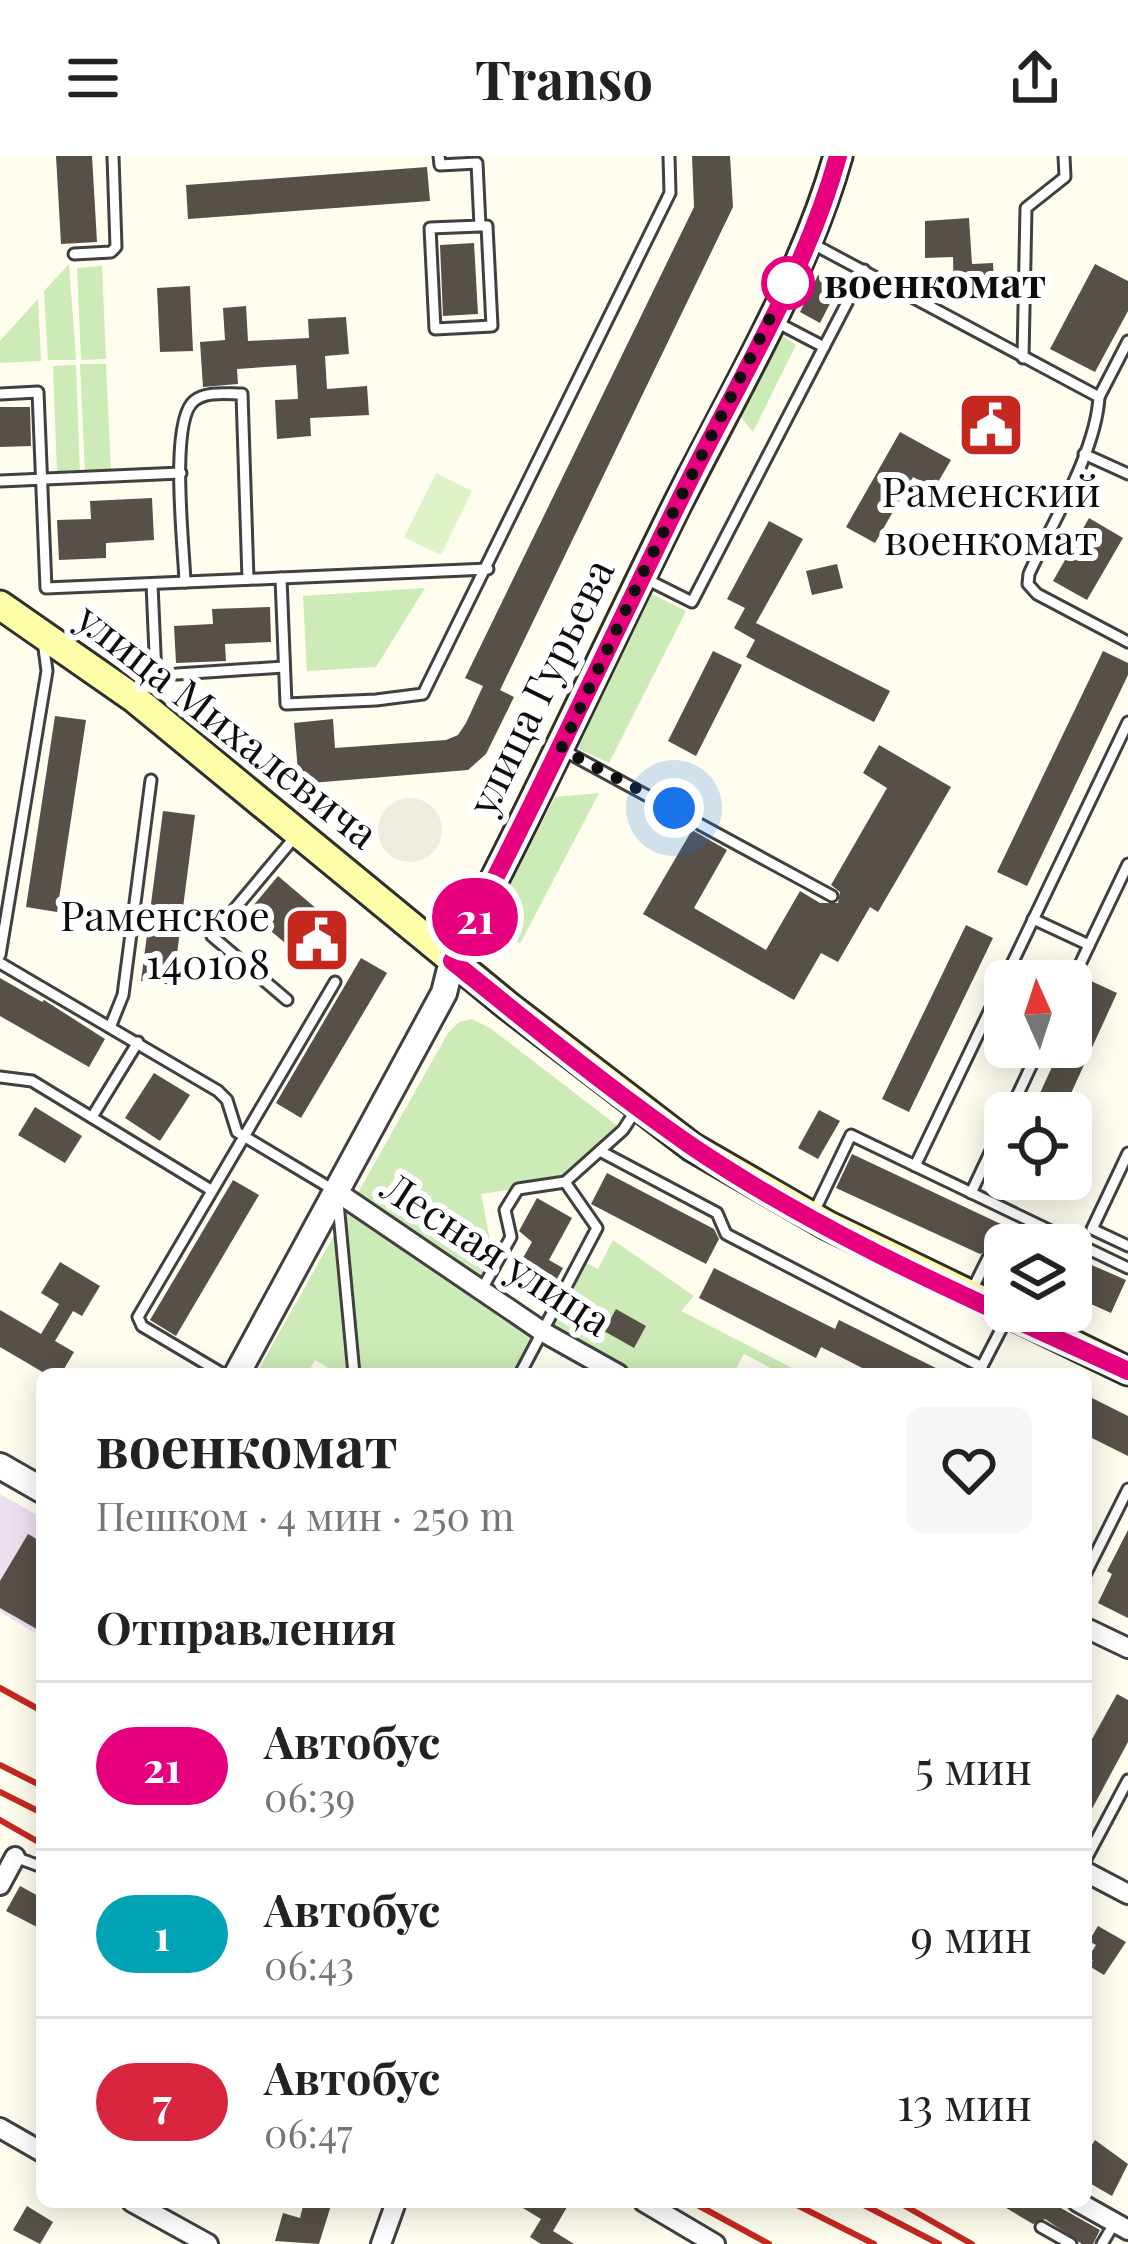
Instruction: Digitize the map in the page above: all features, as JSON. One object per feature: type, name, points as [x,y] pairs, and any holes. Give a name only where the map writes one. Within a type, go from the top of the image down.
[{"type":"main road","name":"улица Гурьева","points":[[452,961],[561,749],[807,242],[838,156]]},
{"type":"main road","name":"улица Михалевича","points":[[0,605],[135,699],[452,961],[692,1147],[812,1217],[984,1304]]},
{"type":"main road","name":"улица Михалевича","points":[[1043,1332],[1128,1371]]},
{"type":"street","name":"улица Гурьева","points":[[240,1368],[444,993],[452,961]]},
{"type":"street","name":"Лесная улица","points":[[337,1192],[543,1332],[604,1368]]},
{"type":"street","points":[[0,1466],[36,1487]]},
{"type":"street","points":[[1092,1631],[1128,1648]]},
{"type":"street","points":[[0,1886],[15,1857]]},
{"type":"street","points":[[1092,1874],[1125,1888]]},
{"type":"street","points":[[0,2128],[36,2149]]},
{"type":"street","points":[[143,2208],[208,2244]]},
{"type":"street","points":[[380,2244],[394,2208]]},
{"type":"street","points":[[654,2208],[715,2244]]},
{"type":"street","points":[[1089,2208],[1121,2226]]},
{"type":"lane","points":[[74,254],[111,252],[116,247],[113,156]]},
{"type":"lane","points":[[439,156],[440,165],[477,164],[480,226]]},
{"type":"lane","points":[[280,578],[286,704],[423,694],[670,193],[669,156]]},
{"type":"lane","points":[[1023,358],[1027,208],[1065,177],[1064,156]]},
{"type":"lane","points":[[480,226],[487,226],[492,326],[435,329],[430,228],[480,226]]},
{"type":"lane","points":[[807,242],[1099,397]]},
{"type":"lane","points":[[641,577],[692,602],[864,270]]},
{"type":"lane","points":[[770,319],[824,347]]},
{"type":"lane","points":[[1128,341],[1099,397],[1084,454],[1028,584],[1036,594],[1128,642]]},
{"type":"lane","points":[[0,394],[38,392],[46,588],[488,569]]},
{"type":"lane","points":[[185,582],[181,442],[190,403],[203,396],[242,394],[248,579]]},
{"type":"lane","points":[[1084,454],[1128,474]]},
{"type":"lane","points":[[0,481],[182,473]]},
{"type":"lane","points":[[135,699],[156,676],[152,584]]},
{"type":"lane","points":[[41,632],[47,671],[0,959],[223,1095],[234,1127],[243,1137],[337,1192],[353,1368]]},
{"type":"lane","points":[[177,674],[284,667]]},
{"type":"lane","points":[[915,1166],[1128,722]]},
{"type":"lane","points":[[561,749],[832,896]]},
{"type":"lane","points":[[111,1025],[123,995],[151,780]]},
{"type":"lane","points":[[287,1000],[212,936],[298,834]]},
{"type":"lane","points":[[1082,960],[1128,864]]},
{"type":"lane","points":[[1034,919],[1089,945]]},
{"type":"lane","points":[[214,1368],[138,1320],[335,982]]},
{"type":"lane","points":[[92,1117],[138,1042]]},
{"type":"lane","points":[[0,1077],[32,1081],[212,1190]]},
{"type":"lane","points":[[481,1289],[512,1237],[506,1210],[518,1189],[566,1182],[623,1130],[638,1107]]},
{"type":"lane","points":[[812,1217],[850,1135],[1128,1268]]},
{"type":"lane","points":[[600,1151],[717,1213],[726,1234],[976,1368]]},
{"type":"lane","points":[[1128,1153],[1092,1229],[1128,1246]]},
{"type":"lane","points":[[970,1192],[984,1164]]},
{"type":"lane","points":[[523,1368],[597,1228],[566,1182]]},
{"type":"lane","points":[[1004,1224],[1010,1211]]},
{"type":"lane","points":[[969,1297],[984,1266]]},
{"type":"lane","points":[[981,1368],[1000,1332]]},
{"type":"lane","points":[[1092,1561],[1128,1489]]},
{"type":"lane","points":[[1092,1848],[1128,1780]]},
{"type":"lane","points":[[15,1857],[36,1865]]},
{"type":"lane","points":[[1102,2244],[1121,2226]]},
{"type":"lane","points":[[1041,2227],[1071,2244]]},
{"type":"shaded area","points":[[410,798],[432,808],[442,830],[432,852],[410,862],[388,852],[378,830],[388,808]]},
{"type":"shaded area","points":[[0,1494],[36,1515],[36,1633],[0,1612]]},
{"type":"green space","points":[[69,264],[76,360],[48,360],[44,291]]},
{"type":"green space","points":[[102,266],[106,359],[81,360],[77,268]]},
{"type":"green space","points":[[38,299],[41,361],[0,363],[0,341]]},
{"type":"green space","points":[[776,332],[796,345],[753,432],[740,416]]},
{"type":"green space","points":[[80,364],[106,364],[111,472],[85,473]]},
{"type":"green space","points":[[76,365],[80,473],[57,474],[53,366]]},
{"type":"green space","points":[[436,473],[472,491],[441,555],[404,537]]},
{"type":"green space","points":[[425,588],[376,667],[307,671],[303,596]]},
{"type":"green space","points":[[652,594],[686,611],[609,763],[575,747]]},
{"type":"green space","points":[[599,793],[520,944],[493,917],[555,797]]},
{"type":"green space","points":[[472,1019],[490,1028],[623,1130],[565,1182],[481,1194],[495,1266],[481,1289],[543,1331],[580,1260],[598,1269],[613,1240],[694,1296],[681,1311],[792,1368],[771,1368],[744,1354],[736,1368],[607,1368],[543,1332],[523,1368],[329,1368],[315,1360],[310,1368],[259,1368],[448,1033],[459,1022]]},
{"type":"building","points":[[56,156],[92,156],[97,242],[61,244]]},
{"type":"building","points":[[692,156],[730,156],[733,207],[500,690],[514,697],[486,754],[468,770],[299,784],[294,723],[333,719],[335,748],[446,740],[458,735],[466,723],[483,686],[465,678],[694,207]]},
{"type":"building","points":[[427,167],[430,201],[188,219],[186,185]]},
{"type":"building","points":[[969,218],[972,264],[993,263],[995,301],[954,303],[953,257],[925,258],[925,221]]},
{"type":"building","points":[[474,243],[478,314],[443,316],[440,245]]},
{"type":"building","points":[[1095,264],[1128,281],[1128,311],[1095,372],[1050,349]]},
{"type":"building","name":"военкомат","points":[[818,275],[839,286],[820,323],[800,312]]},
{"type":"building","points":[[190,286],[193,351],[160,352],[157,288]]},
{"type":"building","points":[[246,306],[248,341],[309,338],[308,319],[346,317],[349,354],[325,356],[327,389],[367,386],[369,415],[310,418],[311,436],[277,439],[275,400],[298,399],[296,365],[237,369],[238,384],[203,387],[200,342],[225,340],[223,308]]},
{"type":"building","name":"Раменский военкомат","points":[[973,397],[1024,424],[1008,453],[958,426]]},
{"type":"building","points":[[0,407],[30,407],[31,446],[0,447]]},
{"type":"building","points":[[900,432],[951,460],[934,489],[913,477],[875,543],[846,527]]},
{"type":"building","points":[[152,498],[154,540],[106,543],[106,558],[59,560],[57,520],[91,519],[90,501]]},
{"type":"building","points":[[1089,518],[1123,538],[1087,600],[1053,581]]},
{"type":"building","points":[[769,521],[803,539],[756,623],[890,691],[874,722],[746,657],[755,640],[734,628],[745,608],[727,599]]},
{"type":"building","points":[[837,564],[843,588],[812,595],[806,571]]},
{"type":"building","points":[[270,607],[271,642],[225,644],[226,661],[176,663],[174,626],[213,624],[212,609]]},
{"type":"building","points":[[713,651],[742,665],[696,756],[668,741]]},
{"type":"building","points":[[1103,651],[1128,663],[1128,675],[1027,886],[997,872]]},
{"type":"building","points":[[55,716],[86,720],[57,912],[26,907]]},
{"type":"building","points":[[879,745],[951,787],[878,912],[870,907],[838,962],[821,953],[794,1000],[643,914],[692,830],[727,850],[694,908],[766,950],[800,891],[820,903],[838,903],[840,892],[831,885],[887,788],[863,773]]},
{"type":"building","points":[[163,811],[195,815],[173,985],[141,981]]},
{"type":"building","points":[[278,876],[344,932],[314,967],[248,912]]},
{"type":"building","points":[[966,925],[993,938],[909,1112],[882,1099]]},
{"type":"building","points":[[361,958],[387,973],[301,1118],[276,1103]]},
{"type":"building","points":[[0,978],[105,1039],[89,1067],[0,1016]]},
{"type":"building","points":[[1092,981],[1117,993],[1092,1048]]},
{"type":"building","points":[[1051,1068],[1083,1068],[1072,1092],[1041,1092]]},
{"type":"building","points":[[154,1073],[190,1095],[160,1141],[125,1118]]},
{"type":"building","points":[[35,1107],[82,1136],[65,1163],[18,1135]]},
{"type":"building","points":[[819,1110],[840,1121],[818,1159],[798,1148]]},
{"type":"building","points":[[852,1154],[1002,1224],[984,1224],[984,1253],[980,1254],[836,1188]]},
{"type":"building","points":[[607,1173],[714,1229],[719,1239],[706,1264],[591,1204]]},
{"type":"building","points":[[233,1180],[259,1195],[176,1336],[150,1320]]},
{"type":"building","points":[[537,1198],[572,1218],[549,1260],[563,1268],[543,1304],[508,1284],[532,1242],[519,1231]]},
{"type":"building","points":[[60,1262],[100,1286],[82,1316],[73,1311],[55,1341],[74,1352],[65,1368],[36,1368],[0,1347],[0,1310],[41,1334],[59,1304],[41,1293]]},
{"type":"building","points":[[1092,1265],[1126,1280],[1111,1313],[1092,1304]]},
{"type":"building","points":[[714,1268],[835,1329],[839,1320],[936,1368],[862,1368],[821,1347],[816,1358],[699,1298]]},
{"type":"building","points":[[616,1309],[646,1326],[634,1348],[604,1331]]},
{"type":"building","points":[[1092,1398],[1128,1416],[1128,1456],[1092,1438]]},
{"type":"building","points":[[1128,1530],[1128,1618],[1098,1603],[1112,1574],[1107,1571]]},
{"type":"building","points":[[28,1534],[36,1539],[36,1629],[0,1608],[0,1581]]},
{"type":"building","points":[[1117,1694],[1128,1700],[1128,1742],[1092,1809],[1092,1739]]},
{"type":"building","points":[[20,1886],[36,1895],[36,1926],[6,1911]]},
{"type":"building","points":[[1098,1926],[1126,1942],[1104,1975],[1092,1968],[1096,1945],[1092,1936]]},
{"type":"building","points":[[1095,2140],[1128,2164],[1112,2196],[1092,2184]]},
{"type":"building","points":[[27,2206],[53,2222],[40,2244],[13,2230]]},
{"type":"building","points":[[302,2208],[330,2208],[319,2244],[275,2241],[283,2213],[300,2218]]},
{"type":"building","points":[[523,2208],[566,2208],[553,2231],[574,2244],[541,2244],[530,2237],[541,2219]]},
{"type":"building","points":[[1006,2208],[1061,2208],[1100,2230],[1093,2244],[1082,2244],[1045,2219],[1033,2224]]},
{"type":"railway","points":[[0,1688],[36,1708]]},
{"type":"railway","points":[[0,1765],[36,1783]]},
{"type":"railway","points":[[0,1792],[36,1810]]},
{"type":"railway","points":[[0,1820],[36,1841]]},
{"type":"railway","points":[[703,2208],[769,2244]]},
{"type":"railway","points":[[803,2208],[874,2244]]},
{"type":"railway","points":[[870,2208],[939,2244]]},
{"type":"railway","points":[[909,2208],[972,2244]]},
{"type":"bus line","name":"21","points":[[838,156],[829,189],[792,274],[561,749],[452,961],[692,1147],[786,1204],[982,1304],[1128,1371]]},
{"type":"place","name":"военкомат","points":[[788,283]]},
{"type":"place","name":"Раменский военкомат","points":[[991,425]]},
{"type":"place","name":"Раменское 140108","points":[[317,940]]},
{"type":"route","points":[[674,808],[561,749],[792,274],[788,283]]}]
